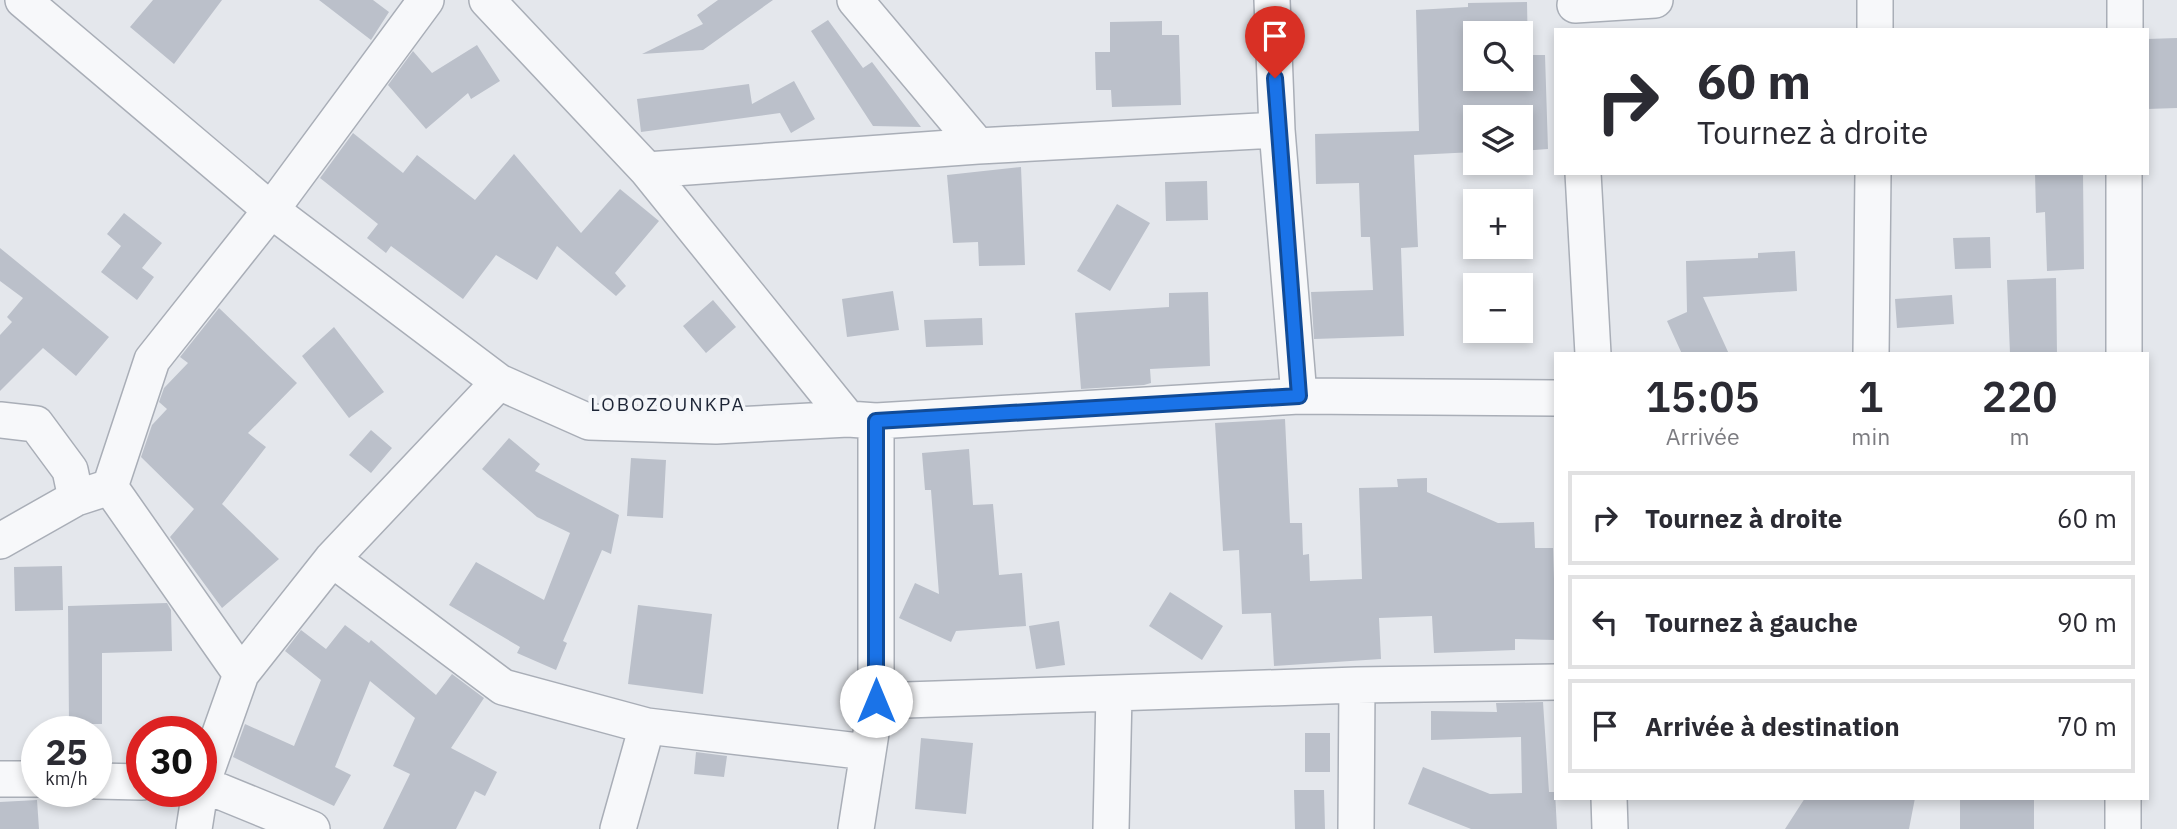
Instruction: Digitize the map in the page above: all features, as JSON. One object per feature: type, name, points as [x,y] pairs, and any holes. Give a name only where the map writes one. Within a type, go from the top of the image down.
[{"type":"street","points":[[23,0],[271,210],[499,382],[589,422],[716,426],[1299,396],[1554,398]]},
{"type":"street","points":[[110,487],[152,360],[271,210],[426,0]]},
{"type":"street","points":[[487,0],[647,170],[862,420],[876,701],[856,829]]},
{"type":"street","points":[[855,0],[978,146]]},
{"type":"street","points":[[1272,0],[1278,130],[1299,396]]},
{"type":"street","points":[[1575,11],[1655,0]]},
{"type":"street","points":[[1875,0],[1875,28]]},
{"type":"street","points":[[2125,0],[2125,28]]},
{"type":"street","points":[[647,170],[978,146],[1278,130]]},
{"type":"street","points":[[1583,175],[1593,352]]},
{"type":"street","points":[[1871,352],[1873,175]]},
{"type":"street","points":[[2124,175],[2124,352]]},
{"type":"street","points":[[217,740],[241,674],[331,559],[499,382]]},
{"type":"street","points":[[0,420],[36,424],[70,470],[76,498]]},
{"type":"street","points":[[0,541],[76,498],[110,487]]},
{"type":"street","points":[[110,487],[241,674]]},
{"type":"street","points":[[331,559],[503,687],[647,726],[867,752]]},
{"type":"street","points":[[876,701],[1357,685],[1554,682]]},
{"type":"street","points":[[1356,829],[1357,685]]},
{"type":"street","points":[[1111,829],[1114,694]]},
{"type":"street","points":[[618,829],[647,726]]},
{"type":"street","points":[[0,779],[21,779]]},
{"type":"street","points":[[217,790],[312,829]]},
{"type":"street","points":[[1609,800],[1609,829]]},
{"type":"street","points":[[2123,800],[2123,829]]},
{"type":"street","points":[[194,829],[197,807]]},
{"type":"building","points":[[153,0],[222,0],[174,64],[130,27]]},
{"type":"building","points":[[319,0],[373,0],[389,12],[371,40]]},
{"type":"building","points":[[718,0],[773,0],[703,50],[642,54],[703,24],[697,15]]},
{"type":"building","points":[[1527,2],[1527,21],[1463,21],[1463,91],[1533,91],[1533,55],[1545,55],[1548,149],[1533,150],[1533,105],[1463,105],[1463,153],[1414,155],[1418,247],[1401,248],[1404,336],[1314,339],[1311,292],[1373,290],[1370,237],[1361,237],[1359,183],[1316,184],[1315,134],[1419,131],[1416,10],[1468,7],[1468,3]]},
{"type":"building","points":[[828,20],[863,68],[872,62],[921,127],[873,126],[811,31]]},
{"type":"building","points":[[1162,21],[1162,35],[1179,35],[1181,105],[1112,107],[1111,90],[1096,90],[1095,52],[1110,52],[1110,22]]},
{"type":"building","points":[[2177,38],[2177,108],[2149,109],[2149,39]]},
{"type":"building","points":[[477,45],[500,81],[471,99],[468,93],[426,129],[388,85],[413,51],[432,73]]},
{"type":"building","points":[[794,81],[815,119],[791,133],[780,113],[641,132],[637,99],[749,84],[752,104]]},
{"type":"building","points":[[353,133],[403,173],[417,155],[475,200],[514,154],[581,233],[620,189],[659,221],[615,273],[626,286],[616,296],[557,246],[537,280],[496,255],[463,299],[391,246],[386,253],[367,238],[378,224],[320,178]]},
{"type":"building","points":[[1021,167],[1025,265],[979,266],[978,242],[953,243],[947,175]]},
{"type":"building","points":[[2035,175],[2083,175],[2084,269],[2047,271],[2045,212],[2036,213]]},
{"type":"building","points":[[1207,181],[1208,220],[1166,221],[1165,182]]},
{"type":"building","points":[[1117,204],[1150,223],[1110,291],[1077,271]]},
{"type":"building","points":[[124,213],[162,243],[142,268],[154,277],[137,300],[101,272],[121,246],[107,234]]},
{"type":"building","points":[[1990,237],[1991,268],[1955,269],[1953,238]]},
{"type":"building","points":[[0,248],[109,337],[76,376],[43,348],[0,391],[0,335],[12,322],[7,317],[23,298],[0,281]]},
{"type":"building","points":[[1795,251],[1797,291],[1703,297],[1728,352],[1681,352],[1667,321],[1687,312],[1686,261],[1758,258],[1758,253]]},
{"type":"building","points":[[2056,278],[2057,352],[2010,352],[2007,280]]},
{"type":"building","points":[[893,291],[899,330],[847,337],[842,299]]},
{"type":"building","points":[[1208,292],[1210,366],[1150,369],[1151,383],[1081,389],[1075,313],[1169,307],[1169,293]]},
{"type":"building","points":[[1952,295],[1954,324],[1897,328],[1895,299]]},
{"type":"building","points":[[713,300],[736,327],[706,353],[683,326]]},
{"type":"building","points":[[219,308],[297,383],[248,433],[266,447],[222,504],[279,559],[222,608],[170,537],[194,509],[141,457],[152,425],[167,409],[159,402],[164,388],[188,363],[180,357]]},
{"type":"building","points":[[982,318],[983,345],[926,347],[924,320]]},
{"type":"building","points":[[334,327],[384,392],[349,418],[302,356]]},
{"type":"building","points":[[1285,419],[1290,523],[1302,523],[1303,555],[1309,554],[1310,581],[1362,579],[1359,488],[1398,487],[1397,479],[1427,478],[1427,492],[1498,523],[1534,522],[1535,548],[1553,548],[1554,640],[1515,639],[1515,650],[1434,653],[1432,616],[1379,618],[1381,659],[1274,666],[1271,613],[1242,614],[1239,550],[1223,551],[1215,423]]},
{"type":"building","points":[[371,430],[392,448],[371,473],[349,455]]},
{"type":"building","points":[[509,438],[540,464],[535,471],[619,515],[611,554],[602,550],[563,641],[567,643],[556,670],[517,653],[520,647],[449,605],[476,562],[544,600],[570,533],[537,517],[482,469]]},
{"type":"building","points":[[969,449],[973,505],[993,504],[999,575],[1022,573],[1026,626],[956,631],[951,642],[899,618],[915,583],[939,594],[931,490],[925,490],[922,453]]},
{"type":"building","points":[[631,458],[666,460],[663,518],[627,516]]},
{"type":"building","points":[[62,566],[63,610],[15,611],[14,567]]},
{"type":"building","points":[[1170,592],[1223,626],[1202,660],[1149,626]]},
{"type":"building","points":[[167,603],[171,610],[172,651],[102,653],[102,716],[69,716],[68,606]]},
{"type":"building","points":[[638,605],[712,614],[703,694],[628,684]]},
{"type":"building","points":[[1059,621],[1065,665],[1036,669],[1029,626]]},
{"type":"building","points":[[345,625],[369,643],[371,640],[436,695],[452,674],[484,698],[451,748],[497,772],[485,796],[475,791],[456,829],[383,829],[410,774],[393,766],[415,718],[370,681],[335,767],[351,775],[334,806],[233,757],[245,724],[294,746],[321,680],[285,651],[301,630],[326,649]]},
{"type":"building","points":[[1543,702],[1549,792],[1554,792],[1557,829],[1471,829],[1408,804],[1423,767],[1490,794],[1522,793],[1521,737],[1431,740],[1431,711],[1497,712],[1496,703]]},
{"type":"building","points":[[1305,733],[1330,733],[1330,772],[1305,772]]},
{"type":"building","points":[[921,738],[973,743],[966,814],[915,809]]},
{"type":"building","points":[[696,752],[727,756],[724,777],[694,774]]},
{"type":"building","points":[[1294,790],[1324,790],[1325,829],[1295,829]]},
{"type":"building","points":[[1804,800],[1915,800],[1909,829],[1785,829]]},
{"type":"building","points":[[1960,800],[2034,800],[2034,829],[1960,829]]},
{"type":"building","points":[[21,801],[21,807],[37,807],[39,829],[0,829],[0,802]]},
{"type":"district","name":"LOBOZOUNKPA","points":[[668,404]]},
{"type":"route","points":[[876,701],[876,421],[1299,396],[1275,78]]}]
